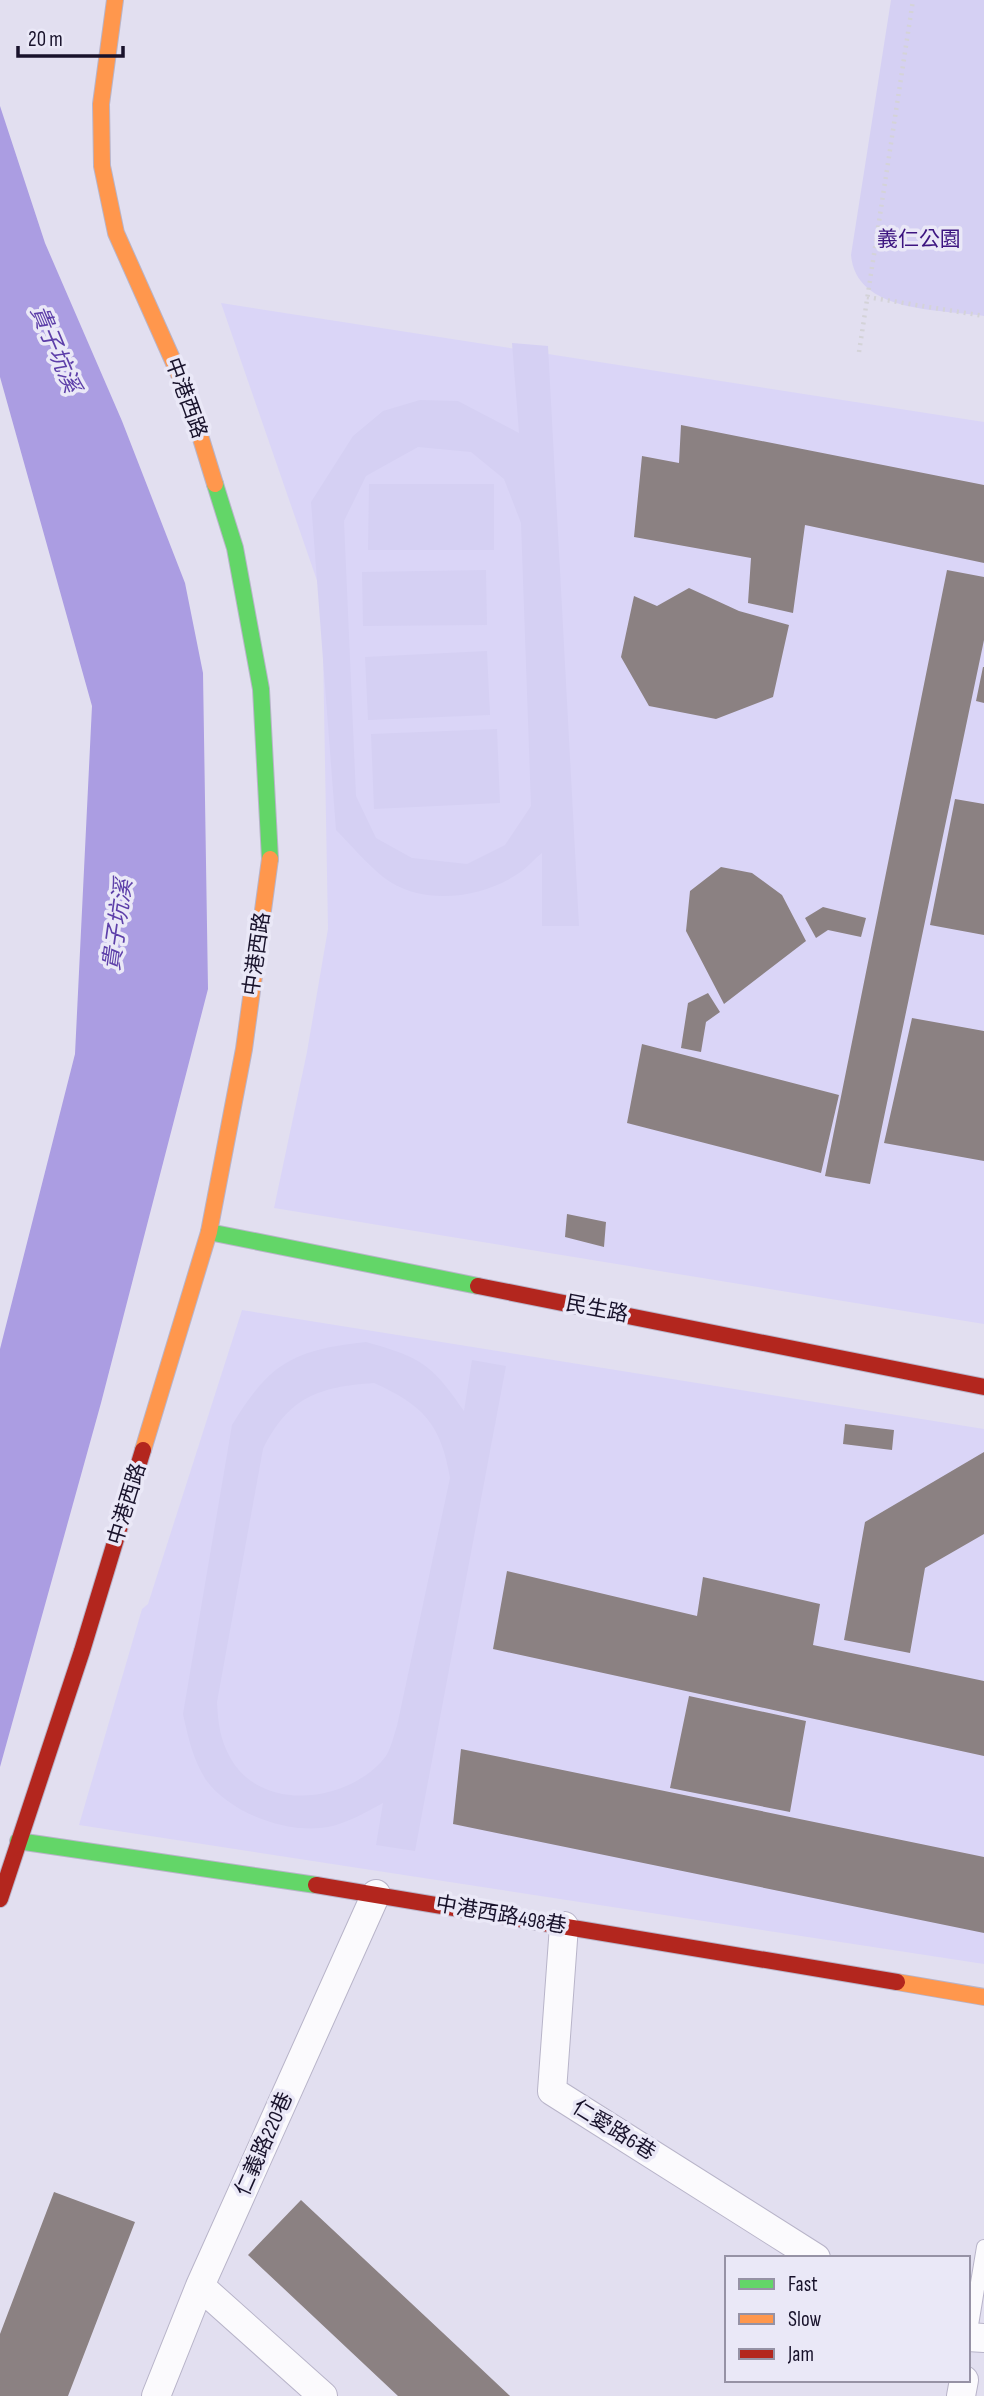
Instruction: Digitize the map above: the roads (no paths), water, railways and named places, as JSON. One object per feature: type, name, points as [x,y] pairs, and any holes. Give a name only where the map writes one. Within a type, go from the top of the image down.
[{"type":"street","name":"中港西路","points":[[0,1899],[82,1651],[209,1232],[244,1049],[270,861],[261,689],[235,548],[190,403],[116,233],[102,166],[101,104],[115,0]]},
{"type":"street","name":"民生路","points":[[209,1232],[984,1387]]},
{"type":"street","name":"中港西路498巷","points":[[18,1841],[376,1894],[984,1997]]},
{"type":"street","name":"仁義路220巷","points":[[156,2396],[200,2286],[376,1894]]},
{"type":"street","name":"仁愛路6巷","points":[[564,1926],[552,2091],[813,2256]]},
{"type":"street","points":[[200,2286],[323,2396]]},
{"type":"lane","points":[[972,2340],[984,2248]]},
{"type":"water","name":"貴子坑溪","points":[[0,106],[45,243],[122,421],[185,583],[203,673],[208,989],[101,1403],[0,1767],[0,1349],[75,1054],[92,706],[0,377]]},
{"type":"park label","name":"義仁公園","points":[[919,239]]}]
